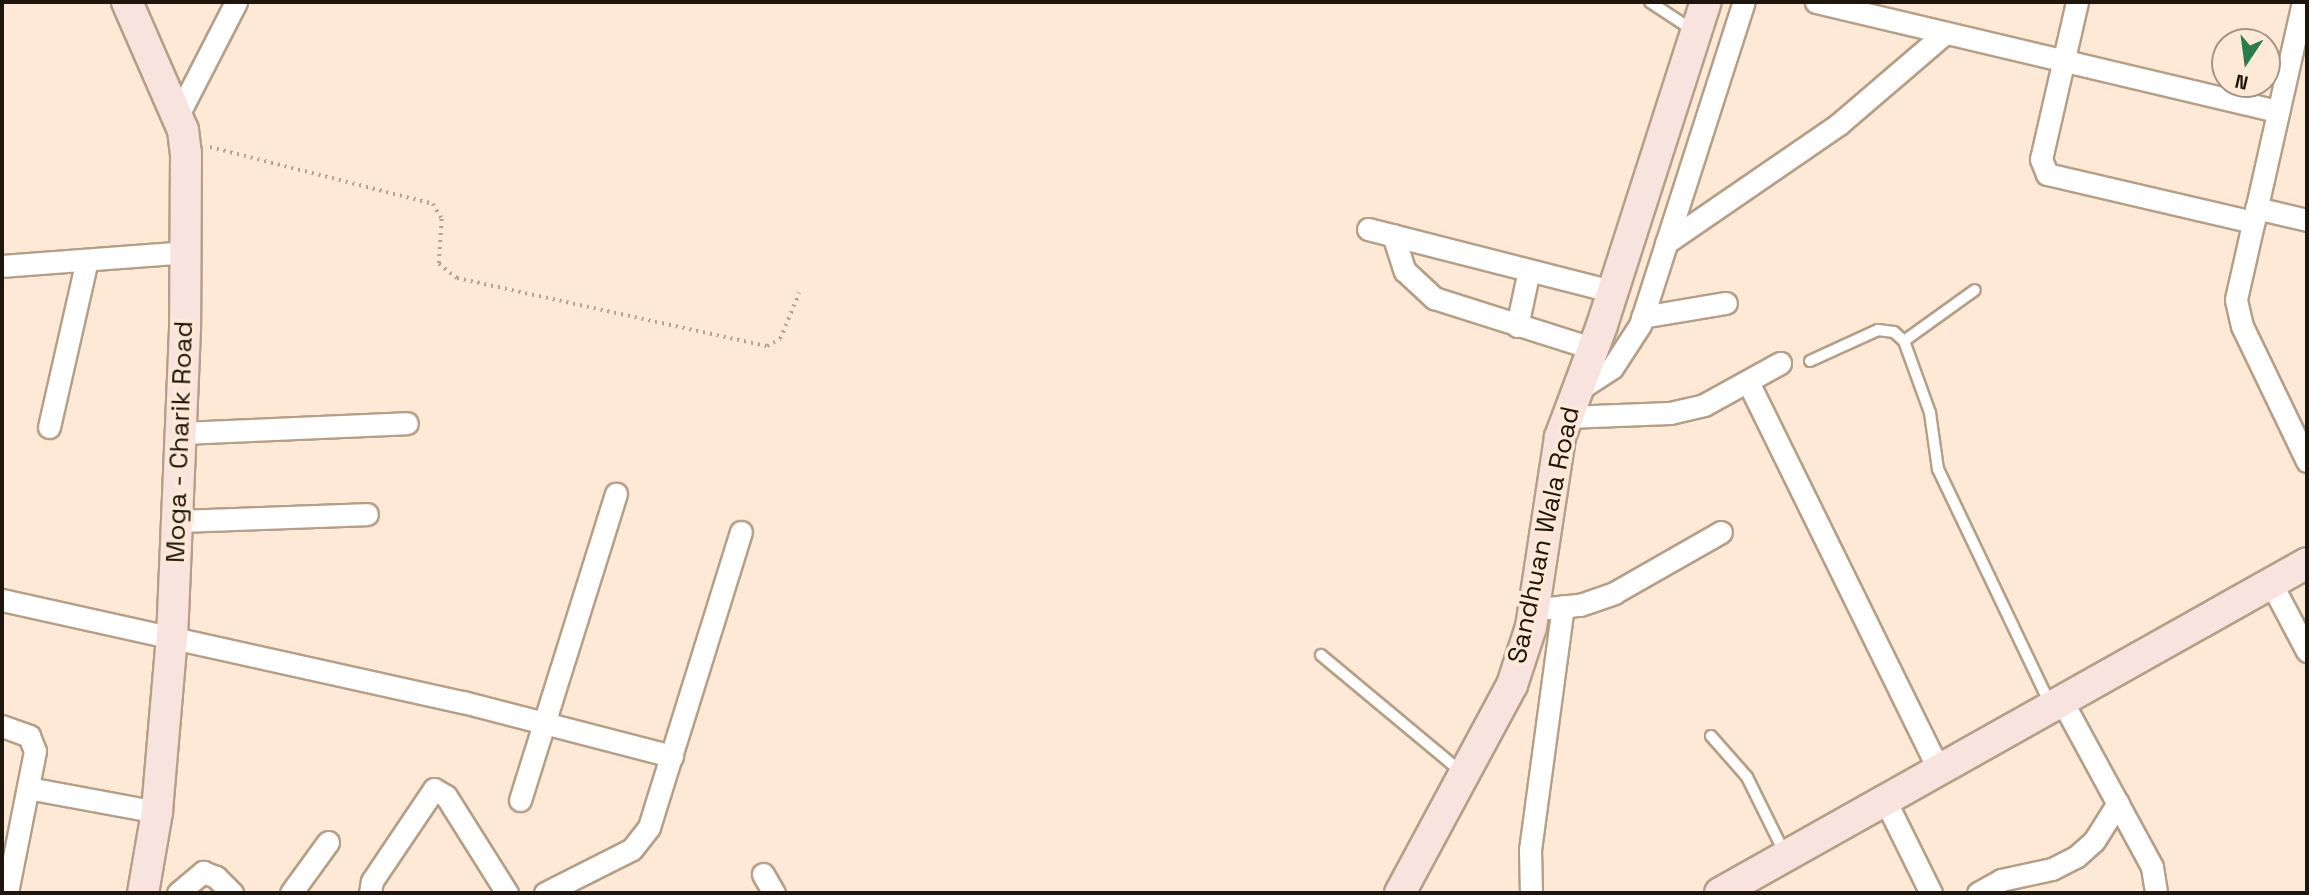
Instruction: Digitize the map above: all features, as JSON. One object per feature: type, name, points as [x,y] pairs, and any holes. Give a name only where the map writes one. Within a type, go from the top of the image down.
[{"type":"street","name":"Moga - Charik Road","points":[[127,2],[181,129],[187,251],[172,636],[157,812],[143,893]]},
{"type":"street","points":[[181,129],[236,2]]},
{"type":"street","name":"Sandhuan Wala Road","points":[[1400,893],[1513,685],[1533,609],[1550,481],[1570,405],[1612,291],[1706,2]]},
{"type":"street","points":[[1570,405],[1612,369],[1633,341],[1744,2]]},
{"type":"street","points":[[1815,2],[1943,35],[2278,111]]},
{"type":"street","points":[[2077,2],[2041,159],[2047,174],[2254,215],[2307,220]]},
{"type":"street","points":[[2303,2],[2237,289],[2236,311],[2307,461]]},
{"type":"street","points":[[1667,243],[1839,124],[1943,35]]},
{"type":"street","points":[[1368,229],[1612,291]]},
{"type":"street","points":[[1393,235],[1405,271],[1434,298],[1592,348]]},
{"type":"street","points":[[2,266],[187,251]]},
{"type":"street","points":[[49,427],[87,260]]},
{"type":"street","points":[[1517,326],[1529,270]]},
{"type":"street","points":[[1642,317],[1726,303]]},
{"type":"street","points":[[1570,405],[1670,413],[1704,405],[1749,384],[1780,363]]},
{"type":"street","points":[[1749,384],[1939,770]]},
{"type":"street","points":[[181,433],[407,423]]},
{"type":"street","points":[[520,800],[616,494]]},
{"type":"street","points":[[177,522],[367,514]]},
{"type":"street","points":[[1533,609],[1563,606],[1614,593],[1721,532]]},
{"type":"street","points":[[545,893],[640,843],[672,755],[741,533]]},
{"type":"street","points":[[1720,893],[2307,563]]},
{"type":"street","points":[[2271,583],[2307,651]]},
{"type":"street","points":[[2,600],[172,636],[544,722],[672,755]]},
{"type":"street","points":[[1531,893],[1530,850],[1563,606]]},
{"type":"street","points":[[2057,704],[2118,803],[2152,867],[2155,893]]},
{"type":"street","points":[[2,726],[34,742],[28,788],[7,893]]},
{"type":"street","points":[[28,788],[157,812]]},
{"type":"street","points":[[370,893],[372,881],[434,789],[446,796],[508,893]]},
{"type":"street","points":[[1885,800],[1931,893]]},
{"type":"street","points":[[1983,892],[2017,875],[2052,869],[2076,857],[2094,841],[2118,803]]},
{"type":"street","points":[[291,893],[328,842]]},
{"type":"street","points":[[178,893],[203,872],[216,877],[232,893]]},
{"type":"street","points":[[763,874],[774,893]]},
{"type":"lane","points":[[1650,2],[1696,32]]},
{"type":"lane","points":[[1904,341],[1975,290]]},
{"type":"lane","points":[[1810,361],[1878,330],[1894,332],[1904,341],[1930,413],[1938,469],[2057,704]]},
{"type":"lane","points":[[1321,655],[1466,775]]},
{"type":"lane","points":[[1711,736],[1747,777],[1786,856]]},
{"type":"path","points":[[181,129],[433,204],[442,219],[439,264],[447,274],[467,281],[767,346],[780,339],[799,293]]}]
